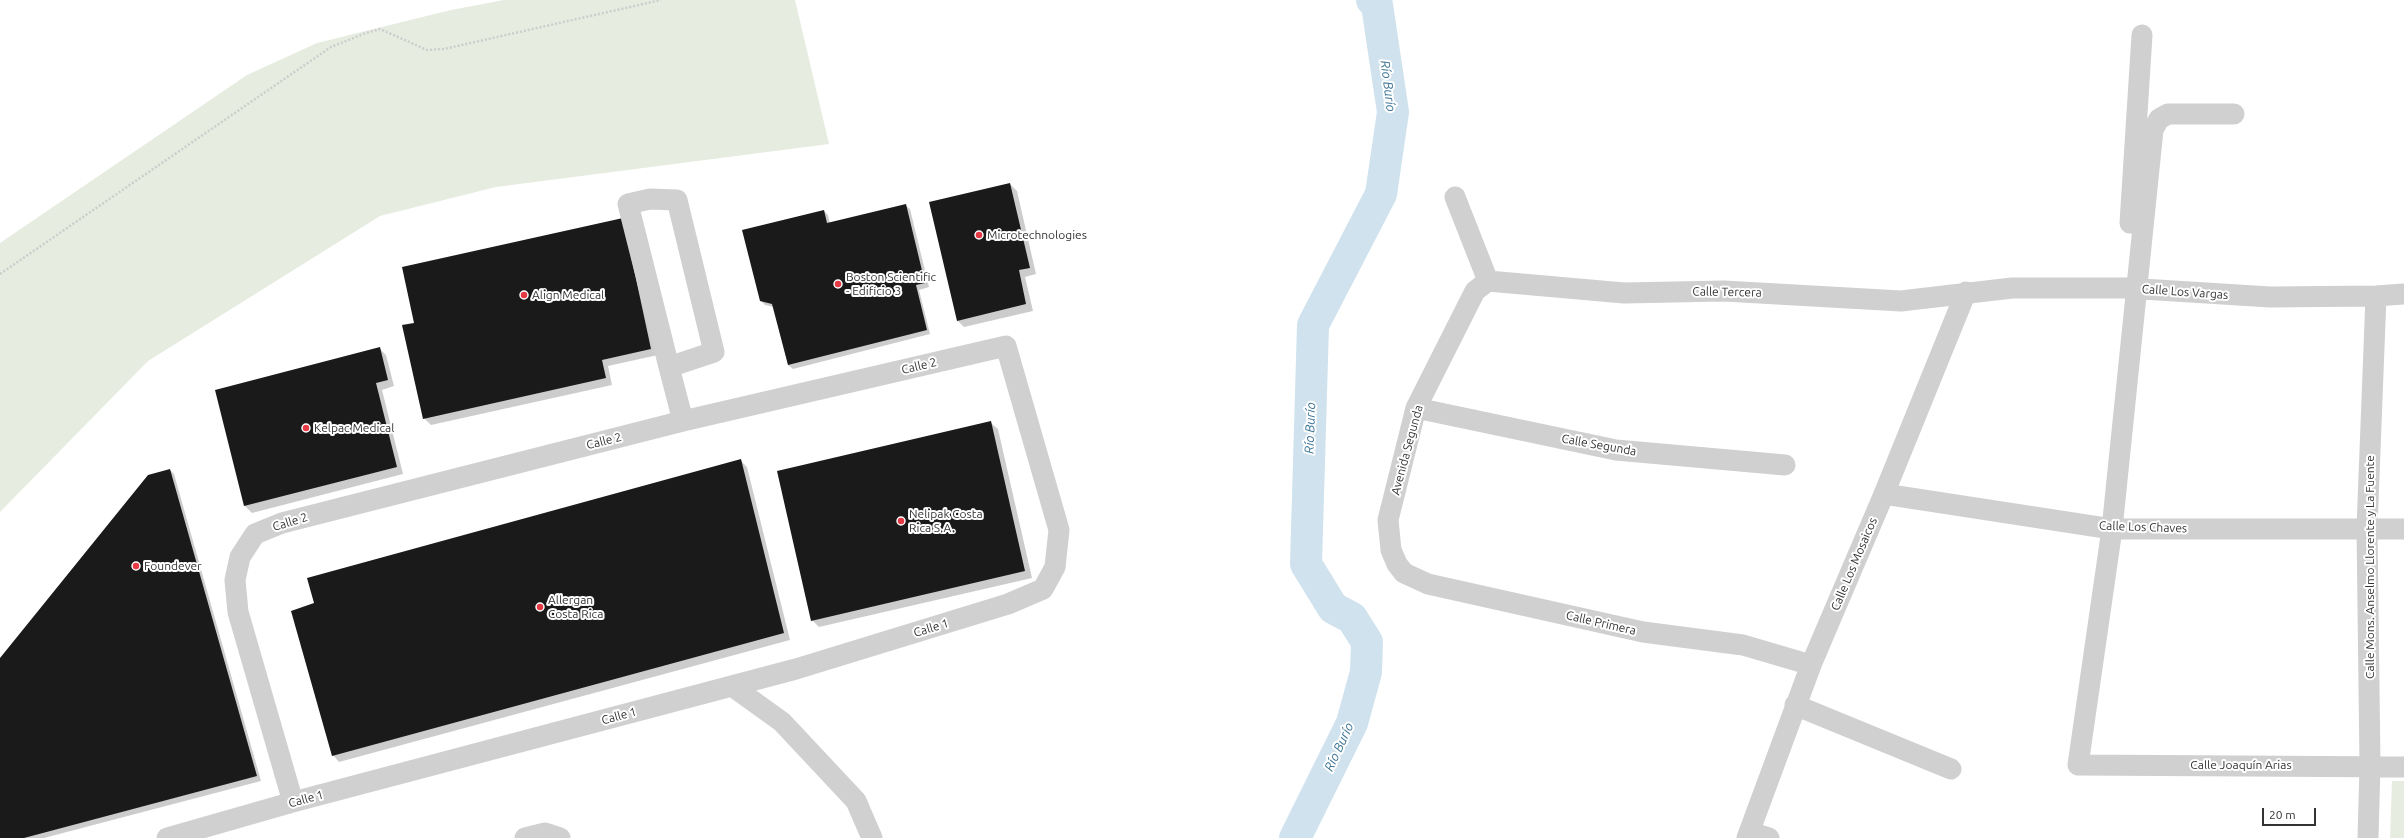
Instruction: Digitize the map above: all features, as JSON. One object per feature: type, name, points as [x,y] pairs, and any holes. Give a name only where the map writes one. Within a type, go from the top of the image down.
[{"type":"street","points":[[2112,529],[2131,288],[2142,35]]},
{"type":"street","points":[[2131,288],[2154,130],[2159,119],[2168,114],[2234,114]]},
{"type":"street","points":[[1455,197],[1488,281]]},
{"type":"street","points":[[669,366],[714,352],[677,200],[650,199],[628,204],[683,422]]},
{"type":"street","name":"Calle Tercera","points":[[1488,281],[1624,293],[1724,291],[1901,301],[1929,299],[1966,292]]},
{"type":"street","name":"Avenida Segunda","points":[[1397,564],[1391,550],[1388,520],[1416,408],[1475,291],[1488,281]]},
{"type":"street","name":"Calle Los Vargas","points":[[1966,292],[2012,288],[2131,288],[2270,297],[2376,296],[2404,294]]},
{"type":"street","name":"Calle Los Mosaicos","points":[[1756,836],[1795,705],[1884,494],[1966,292]]},
{"type":"street","name":"Calle Mons. Anselmo Llorente y La Fuente","points":[[2368,838],[2370,766],[2367,528],[2376,296]]},
{"type":"street","name":"Calle 2","points":[[293,802],[238,612],[235,580],[240,557],[255,534],[282,523],[683,422],[1006,346],[1059,530],[1055,567]]},
{"type":"street","name":"Calle Segunda","points":[[1416,408],[1616,450],[1785,465]]},
{"type":"street","name":"Calle Los Chaves","points":[[1884,494],[2112,529],[2404,529]]},
{"type":"street","name":"Calle Joaquín Arias","points":[[2112,529],[2078,765],[2404,766]]},
{"type":"street","name":"Calle Primera","points":[[1397,564],[1404,573],[1428,584],[1643,632],[1743,645],[1811,665]]},
{"type":"street","name":"Calle 1","points":[[167,838],[293,802],[796,669],[1008,604],[1043,589],[1055,567]]},
{"type":"street","points":[[732,686],[782,722],[856,800],[872,838]]},
{"type":"street","points":[[1795,705],[1951,769]]},
{"type":"street","points":[[525,838],[545,833],[560,838]]},
{"type":"path","points":[[0,274],[331,47],[366,32],[380,29],[427,50],[444,49],[661,0]]},
{"type":"shaded area","points":[[504,0],[795,0],[829,144],[496,187],[380,216],[148,361],[0,512],[0,243],[247,75],[317,43],[451,10]]},
{"type":"shaded area","points":[[2392,781],[2404,781],[2404,838],[2390,838]]},
{"type":"building","name":"Microtechnologies","points":[[1010,183],[1030,268],[1019,270],[1026,304],[957,321],[929,202]]},
{"type":"building","name":"Boston Scientific - Edificio 3","points":[[906,204],[925,283],[916,285],[927,330],[788,365],[772,304],[760,301],[742,230],[824,210],[827,223]]},
{"type":"building","name":"Align Medical","points":[[623,218],[651,349],[602,360],[606,378],[423,419],[402,325],[414,323],[402,267]]},
{"type":"building","name":"Kelpac Medical","points":[[380,347],[388,380],[376,383],[397,467],[244,506],[215,390]]},
{"type":"building","name":"Nelipak Costa Rica S.A.","points":[[991,421],[1025,571],[811,621],[777,471]]},
{"type":"building","name":"Allergan Costa Rica","points":[[741,459],[784,633],[332,756],[291,611],[314,603],[307,578]]},
{"type":"building","name":"Foundever","points":[[170,469],[257,776],[24,838],[0,838],[0,658],[148,475]]},
{"type":"waterway","name":"Río Burío","points":[[1295,838],[1352,723],[1366,672],[1367,642],[1352,618],[1333,608],[1306,564],[1313,325],[1381,194],[1393,112],[1377,5],[1372,0]]},
{"type":"place","name":"Microtechnologies","points":[[979,235]]},
{"type":"place","name":"Boston Scientific - Edificio 3","points":[[838,284]]},
{"type":"place","name":"Align Medical","points":[[524,295]]},
{"type":"place","name":"Kelpac Medical","points":[[306,428]]},
{"type":"place","name":"Nelipak Costa Rica S.A.","points":[[901,521]]},
{"type":"place","name":"Foundever","points":[[136,566]]},
{"type":"place","name":"Allergan Costa Rica","points":[[540,607]]}]
